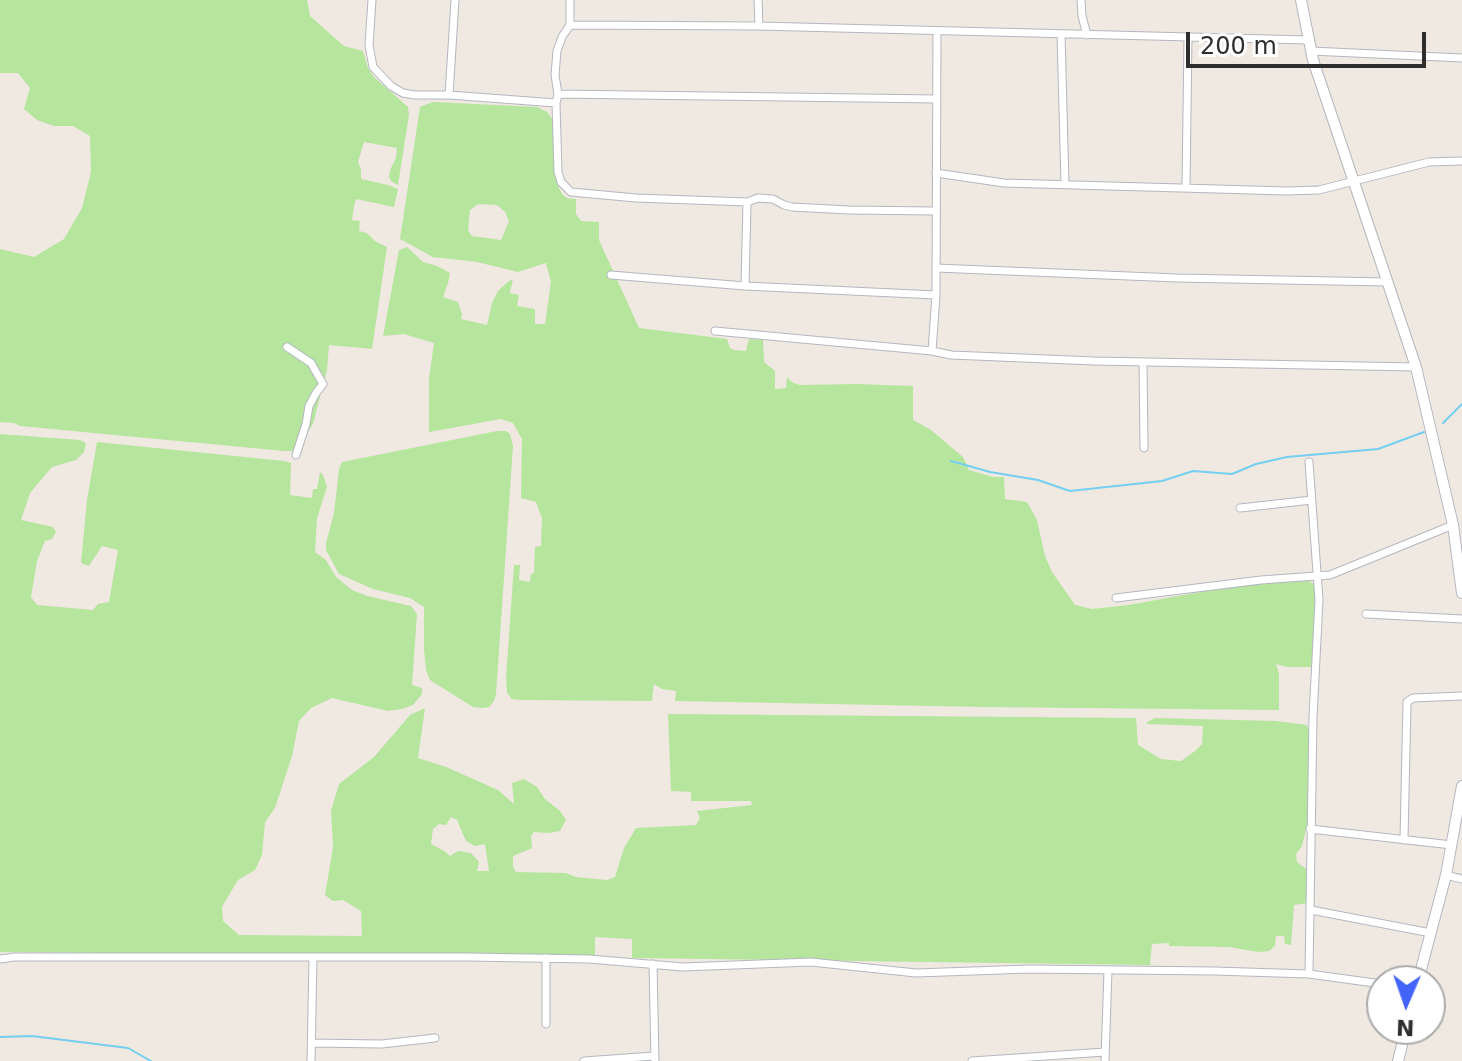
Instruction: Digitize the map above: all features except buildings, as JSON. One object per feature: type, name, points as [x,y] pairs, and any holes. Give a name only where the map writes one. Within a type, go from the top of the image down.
[{"type":"street","points":[[372,0],[369,45],[373,67],[391,86],[403,93],[557,98],[937,99]]},
{"type":"street","points":[[449,95],[455,0]]},
{"type":"street","points":[[570,0],[570,25],[557,51],[555,75],[558,172],[561,182],[571,192],[747,202],[758,198],[773,199],[792,207],[935,211]]},
{"type":"street","points":[[758,0],[759,26]]},
{"type":"street","points":[[1081,0],[1087,35]]},
{"type":"street","points":[[1301,0],[1309,46],[1416,367],[1459,542],[1462,593]]},
{"type":"street","points":[[570,25],[759,26],[1188,37],[1462,58]]},
{"type":"street","points":[[932,351],[936,295],[937,32]]},
{"type":"street","points":[[1061,34],[1065,184]]},
{"type":"street","points":[[1186,188],[1188,37]]},
{"type":"street","points":[[936,173],[996,182],[1287,191],[1319,190],[1429,162],[1462,161]]},
{"type":"street","points":[[745,286],[747,202]]},
{"type":"street","points":[[936,268],[1177,278],[1387,282]]},
{"type":"street","points":[[611,275],[745,286],[936,295]]},
{"type":"street","points":[[715,331],[951,355],[1416,367]]},
{"type":"street","points":[[287,347],[311,363],[323,384],[309,406],[296,455]]},
{"type":"street","points":[[1143,362],[1144,448]]},
{"type":"street","points":[[1309,462],[1319,600],[1313,705],[1309,974]]},
{"type":"street","points":[[1240,508],[1312,500]]},
{"type":"street","points":[[1116,598],[1261,580],[1318,577],[1343,571],[1453,525]]},
{"type":"street","points":[[1366,614],[1462,619]]},
{"type":"street","points":[[1404,840],[1407,702],[1413,698],[1462,696]]},
{"type":"street","points":[[1422,965],[1446,875],[1462,786]]},
{"type":"street","points":[[1310,829],[1452,845]]},
{"type":"street","points":[[1446,875],[1462,879]]},
{"type":"street","points":[[1311,910],[1431,933]]},
{"type":"street","points":[[311,1061],[313,957]]},
{"type":"street","points":[[0,959],[546,958],[704,967],[811,962],[936,973],[1029,969],[1309,974],[1366,982]]},
{"type":"street","points":[[546,958],[546,1024]]},
{"type":"street","points":[[584,1061],[655,1059],[653,964]]},
{"type":"street","points":[[972,1061],[1105,1056],[1108,970]]},
{"type":"street","points":[[312,1043],[382,1044],[435,1038]]},
{"type":"green space","points":[[0,0],[307,0],[310,16],[344,46],[363,51],[374,77],[408,107],[398,185],[389,177],[397,148],[364,142],[358,162],[361,179],[398,189],[394,207],[356,199],[354,206],[352,220],[360,221],[359,231],[387,247],[372,349],[329,345],[327,370],[313,424],[295,451],[0,422],[0,249],[34,257],[64,239],[82,208],[91,172],[90,136],[73,126],[54,126],[37,120],[24,109],[30,88],[18,73],[0,73]]},
{"type":"green space","points":[[433,102],[537,107],[547,112],[553,120],[558,186],[567,198],[576,199],[576,214],[581,221],[599,222],[599,240],[639,328],[727,339],[734,350],[746,351],[749,339],[763,340],[764,362],[775,371],[775,389],[786,388],[787,377],[800,385],[913,386],[913,420],[931,430],[963,457],[969,470],[1004,477],[1005,499],[1027,502],[1037,520],[1052,572],[1075,605],[1092,609],[1128,605],[1212,590],[1305,579],[1316,585],[1314,667],[1276,664],[1279,710],[675,701],[676,691],[654,684],[652,701],[512,699],[507,693],[506,678],[514,565],[520,565],[519,580],[530,582],[534,573],[535,547],[541,546],[542,518],[536,502],[521,498],[522,439],[513,423],[501,419],[429,432],[429,378],[434,343],[404,334],[383,336],[399,250],[407,247],[423,262],[450,273],[443,297],[458,302],[461,319],[487,325],[498,291],[513,279],[510,293],[519,295],[517,306],[535,309],[535,324],[545,324],[551,282],[546,263],[518,272],[477,262],[433,257],[400,239],[420,107]],"holes":[[[478,204],[497,205],[509,221],[501,240],[472,236],[468,231],[470,210]]]},
{"type":"green space","points":[[497,431],[510,434],[513,446],[496,694],[489,707],[483,708],[473,707],[430,680],[424,649],[424,607],[410,598],[373,589],[339,574],[326,550],[326,543],[342,462]]},
{"type":"green space","points":[[0,434],[86,443],[84,452],[76,460],[52,467],[30,493],[21,520],[53,527],[56,532],[52,539],[45,541],[37,561],[31,597],[37,605],[93,610],[98,604],[109,602],[118,550],[102,546],[89,566],[81,563],[97,442],[284,461],[291,463],[290,495],[312,498],[320,472],[327,487],[317,518],[315,552],[352,590],[411,606],[417,614],[412,685],[422,688],[422,694],[413,705],[388,711],[332,698],[311,708],[299,721],[292,756],[275,808],[265,822],[262,855],[255,870],[238,880],[222,907],[223,921],[239,935],[362,936],[361,911],[343,900],[333,901],[325,895],[333,847],[331,811],[339,784],[374,757],[410,715],[425,708],[418,758],[498,790],[514,804],[512,783],[524,779],[537,787],[566,820],[560,831],[534,832],[531,836],[532,848],[513,856],[516,872],[566,873],[607,880],[615,877],[624,848],[636,828],[696,825],[700,818],[697,811],[752,805],[751,801],[691,801],[691,792],[671,791],[668,714],[1136,718],[1138,745],[1161,759],[1181,761],[1202,744],[1203,726],[1147,722],[1155,718],[1276,721],[1307,725],[1311,738],[1309,817],[1302,846],[1296,854],[1297,862],[1307,870],[1308,903],[1294,905],[1291,945],[1285,944],[1284,936],[1276,936],[1275,946],[1269,951],[1152,944],[1150,965],[632,958],[632,939],[595,937],[595,957],[0,952]],"holes":[[[451,817],[457,820],[466,841],[475,846],[485,844],[489,871],[477,871],[479,862],[471,853],[458,851],[450,856],[431,844],[433,829],[439,824],[446,825]]]},
{"type":"waterway","points":[[1443,423],[1462,404]]},
{"type":"waterway","points":[[951,461],[990,472],[1038,480],[1070,491],[1162,481],[1193,471],[1232,474],[1256,464],[1287,457],[1378,449],[1424,432]]},
{"type":"waterway","points":[[0,1037],[32,1036],[128,1048],[151,1061]]}]
